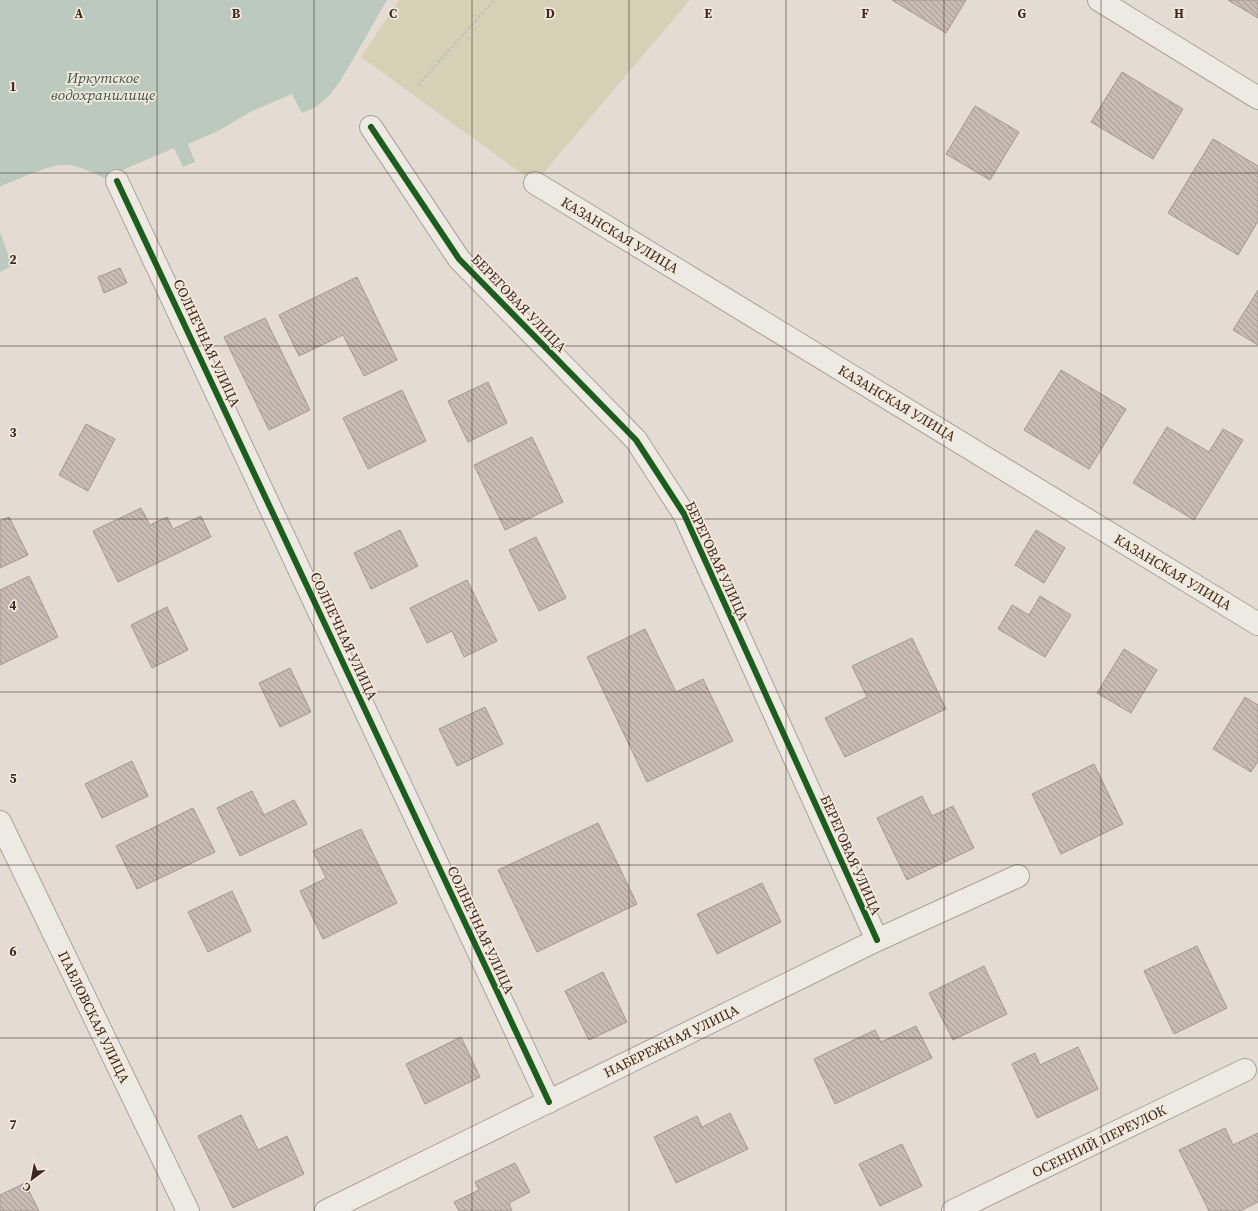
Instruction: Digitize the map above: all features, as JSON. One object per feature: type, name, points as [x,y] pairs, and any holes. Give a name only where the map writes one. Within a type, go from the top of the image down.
[{"type":"street","points":[[1099,0],[1258,98]]},
{"type":"street","name":"БЕРЕГОВАЯ УЛИЦА","points":[[372,127],[459,259],[636,440],[684,514],[877,940]]},
{"type":"street","name":"СОЛНЕЧНАЯ УЛИЦА","points":[[118,181],[549,1102]]},
{"type":"street","name":"КАЗАНСКАЯ УЛИЦА","points":[[535,183],[1258,624]]},
{"type":"street","name":"ПАВЛОВСКАЯ УЛИЦА","points":[[0,822],[188,1211]]},
{"type":"street","name":"НАБЕРЕЖНАЯ УЛИЦА","points":[[326,1211],[877,940],[1018,876]]},
{"type":"street","name":"ОСЕННИЙ ПЕРЕУЛОК","points":[[954,1211],[1245,1070]]},
{"type":"path","points":[[418,85],[494,0]]},
{"type":"shaded area","points":[[399,0],[690,0],[535,183],[361,57]]},
{"type":"water","name":"Иркутское водохранилище","points":[[0,0],[387,0],[341,80],[328,97],[316,107],[302,113],[292,94],[252,111],[218,131],[188,144],[195,162],[183,167],[174,148],[104,178],[78,167],[62,165],[35,172],[1,186],[0,188]]},
{"type":"water","points":[[0,232],[12,266],[0,272]]},
{"type":"building","points":[[892,0],[966,0],[946,33]]},
{"type":"building","points":[[1228,0],[1258,0],[1258,18]]},
{"type":"building","points":[[1122,72],[1183,109],[1153,159],[1091,122]]},
{"type":"building","points":[[975,106],[1019,132],[990,180],[946,154]]},
{"type":"building","points":[[1213,139],[1258,166],[1258,221],[1238,255],[1168,213]]},
{"type":"building","points":[[120,268],[127,283],[104,293],[98,277]]},
{"type":"building","points":[[357,277],[397,360],[364,376],[343,335],[299,356],[279,315]]},
{"type":"building","points":[[1258,290],[1258,345],[1233,330]]},
{"type":"building","points":[[265,318],[310,410],[269,430],[224,337]]},
{"type":"building","points":[[1061,370],[1126,409],[1089,469],[1024,430]]},
{"type":"building","points":[[488,382],[507,423],[468,442],[448,401]]},
{"type":"building","points":[[402,390],[426,441],[368,469],[343,418]]},
{"type":"building","points":[[86,424],[115,439],[88,491],[59,475]]},
{"type":"building","points":[[1167,427],[1209,452],[1223,429],[1243,440],[1194,520],[1133,483]]},
{"type":"building","points":[[532,437],[563,502],[505,530],[474,465]]},
{"type":"building","points":[[141,508],[150,525],[167,517],[173,529],[201,516],[211,537],[118,582],[93,531]]},
{"type":"building","points":[[9,517],[28,555],[0,568],[0,521]]},
{"type":"building","points":[[400,530],[418,566],[371,589],[354,553]]},
{"type":"building","points":[[1036,530],[1065,548],[1044,583],[1015,565]]},
{"type":"building","points":[[536,537],[566,598],[539,611],[509,550]]},
{"type":"building","points":[[29,576],[58,637],[0,665],[0,590]]},
{"type":"building","points":[[467,580],[497,641],[464,657],[452,631],[427,643],[410,608]]},
{"type":"building","points":[[1040,596],[1071,615],[1045,657],[998,629],[1012,605],[1029,615]]},
{"type":"building","points":[[167,607],[188,650],[152,668],[131,625]]},
{"type":"building","points":[[645,629],[676,692],[703,679],[733,741],[647,782],[587,657]]},
{"type":"building","points":[[912,638],[946,709],[845,757],[825,718],[867,697],[852,666]]},
{"type":"building","points":[[1124,649],[1157,670],[1131,713],[1097,693]]},
{"type":"building","points":[[290,668],[311,712],[280,727],[259,683]]},
{"type":"building","points":[[1245,697],[1258,705],[1258,761],[1251,772],[1213,749]]},
{"type":"building","points":[[485,707],[503,744],[457,766],[439,729]]},
{"type":"building","points":[[132,761],[148,796],[102,818],[85,784]]},
{"type":"building","points":[[1094,764],[1123,824],[1061,854],[1032,794]]},
{"type":"building","points":[[252,791],[264,815],[294,800],[307,824],[240,856],[217,808]]},
{"type":"building","points":[[922,796],[932,816],[953,806],[974,848],[907,880],[877,818]]},
{"type":"building","points":[[193,808],[215,852],[137,889],[116,846]]},
{"type":"building","points":[[598,823],[637,904],[537,952],[498,870]]},
{"type":"building","points":[[361,829],[397,903],[323,939],[300,891],[326,878],[313,851]]},
{"type":"building","points":[[762,883],[781,922],[717,954],[697,914]]},
{"type":"building","points":[[232,891],[251,931],[208,952],[188,912]]},
{"type":"building","points":[[1197,946],[1227,1008],[1174,1034],[1144,971]]},
{"type":"building","points":[[984,966],[1007,1014],[953,1040],[929,993]]},
{"type":"building","points":[[603,972],[627,1022],[589,1040],[565,991]]},
{"type":"building","points":[[916,1026],[932,1058],[835,1104],[814,1059],[875,1030],[881,1042]]},
{"type":"building","points":[[461,1037],[480,1077],[425,1104],[406,1064]]},
{"type":"building","points":[[1078,1047],[1098,1089],[1037,1118],[1012,1064],[1035,1053],[1040,1065]]},
{"type":"building","points":[[730,1113],[748,1149],[676,1183],[654,1137],[697,1116],[702,1127]]},
{"type":"building","points":[[241,1115],[258,1150],[287,1136],[304,1174],[233,1208],[198,1136]]},
{"type":"building","points":[[1225,1128],[1233,1145],[1258,1133],[1258,1202],[1240,1211],[1209,1211],[1179,1150]]},
{"type":"building","points":[[902,1144],[922,1186],[880,1206],[859,1164]]},
{"type":"building","points":[[515,1163],[530,1192],[509,1203],[512,1211],[459,1211],[454,1202],[479,1190],[475,1182]]},
{"type":"building","points":[[25,1183],[39,1211],[0,1211],[0,1195]]},
{"type":"cycle path","points":[[371,127],[459,259],[636,440],[684,514],[877,940]]},
{"type":"cycle path","points":[[117,181],[549,1102]]}]
